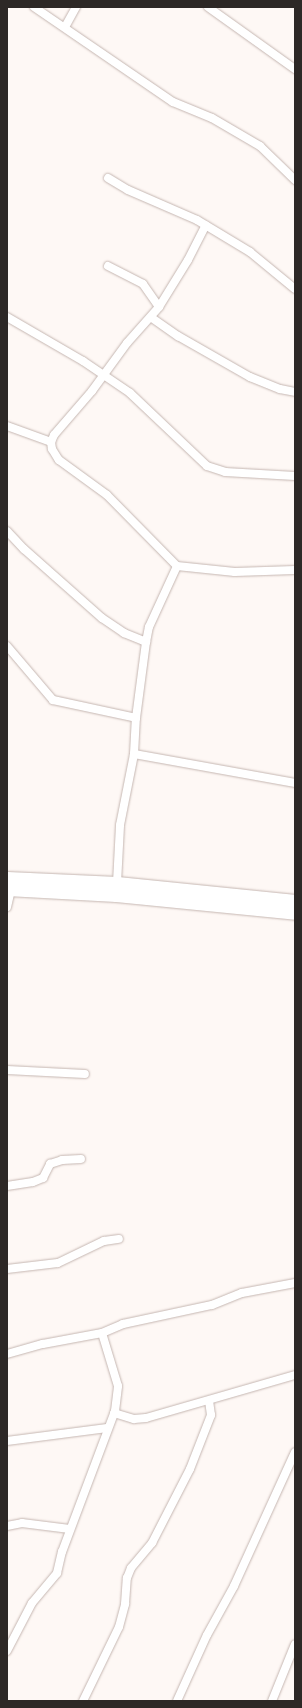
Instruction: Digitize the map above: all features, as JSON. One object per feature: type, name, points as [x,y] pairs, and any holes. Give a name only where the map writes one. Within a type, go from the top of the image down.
[{"type":"highway","points":[[8,886],[117,883],[295,901]]},
{"type":"highway","points":[[8,886],[295,913]]},
{"type":"street","points":[[34,7],[172,102],[212,118],[260,146],[295,180]]},
{"type":"street","points":[[65,27],[76,7]]},
{"type":"street","points":[[208,7],[295,69]]},
{"type":"street","points":[[108,178],[206,225],[250,252],[295,289]]},
{"type":"street","points":[[51,442],[58,429],[92,391],[101,375],[152,318],[188,260],[206,225]]},
{"type":"street","points":[[108,266],[143,284],[159,306]]},
{"type":"street","points":[[7,317],[130,394],[207,466],[225,472],[295,476]]},
{"type":"street","points":[[152,318],[178,336],[250,377],[280,389],[295,392]]},
{"type":"street","points":[[7,426],[51,442],[59,460],[98,487],[177,566],[235,572],[295,570]]},
{"type":"street","points":[[7,531],[102,618],[146,642]]},
{"type":"street","points":[[117,883],[120,825],[134,754],[136,718],[146,642],[149,628],[177,566]]},
{"type":"street","points":[[7,646],[54,700],[136,718]]},
{"type":"street","points":[[134,754],[295,783]]},
{"type":"street","points":[[7,907],[8,886]]},
{"type":"street","points":[[7,1070],[85,1074]]},
{"type":"street","points":[[7,1186],[33,1182],[43,1178],[50,1164],[62,1160],[81,1159]]},
{"type":"street","points":[[7,1270],[58,1263],[104,1241],[119,1239]]},
{"type":"street","points":[[7,1354],[43,1344],[102,1333],[143,1319],[212,1305],[242,1293],[295,1283]]},
{"type":"street","points":[[7,1651],[32,1603],[57,1573],[70,1529],[107,1428],[114,1413],[118,1386],[102,1333]]},
{"type":"street","points":[[114,1413],[134,1419],[197,1402],[209,1401],[295,1375]]},
{"type":"street","points":[[83,1701],[119,1627],[125,1604],[127,1578],[131,1568],[152,1543],[190,1469],[211,1415],[209,1401]]},
{"type":"street","points":[[7,1441],[107,1428]]},
{"type":"street","points":[[177,1701],[207,1635],[234,1586],[295,1452]]},
{"type":"street","points":[[7,1526],[22,1523],[70,1529]]},
{"type":"street","points":[[272,1701],[295,1644]]}]
